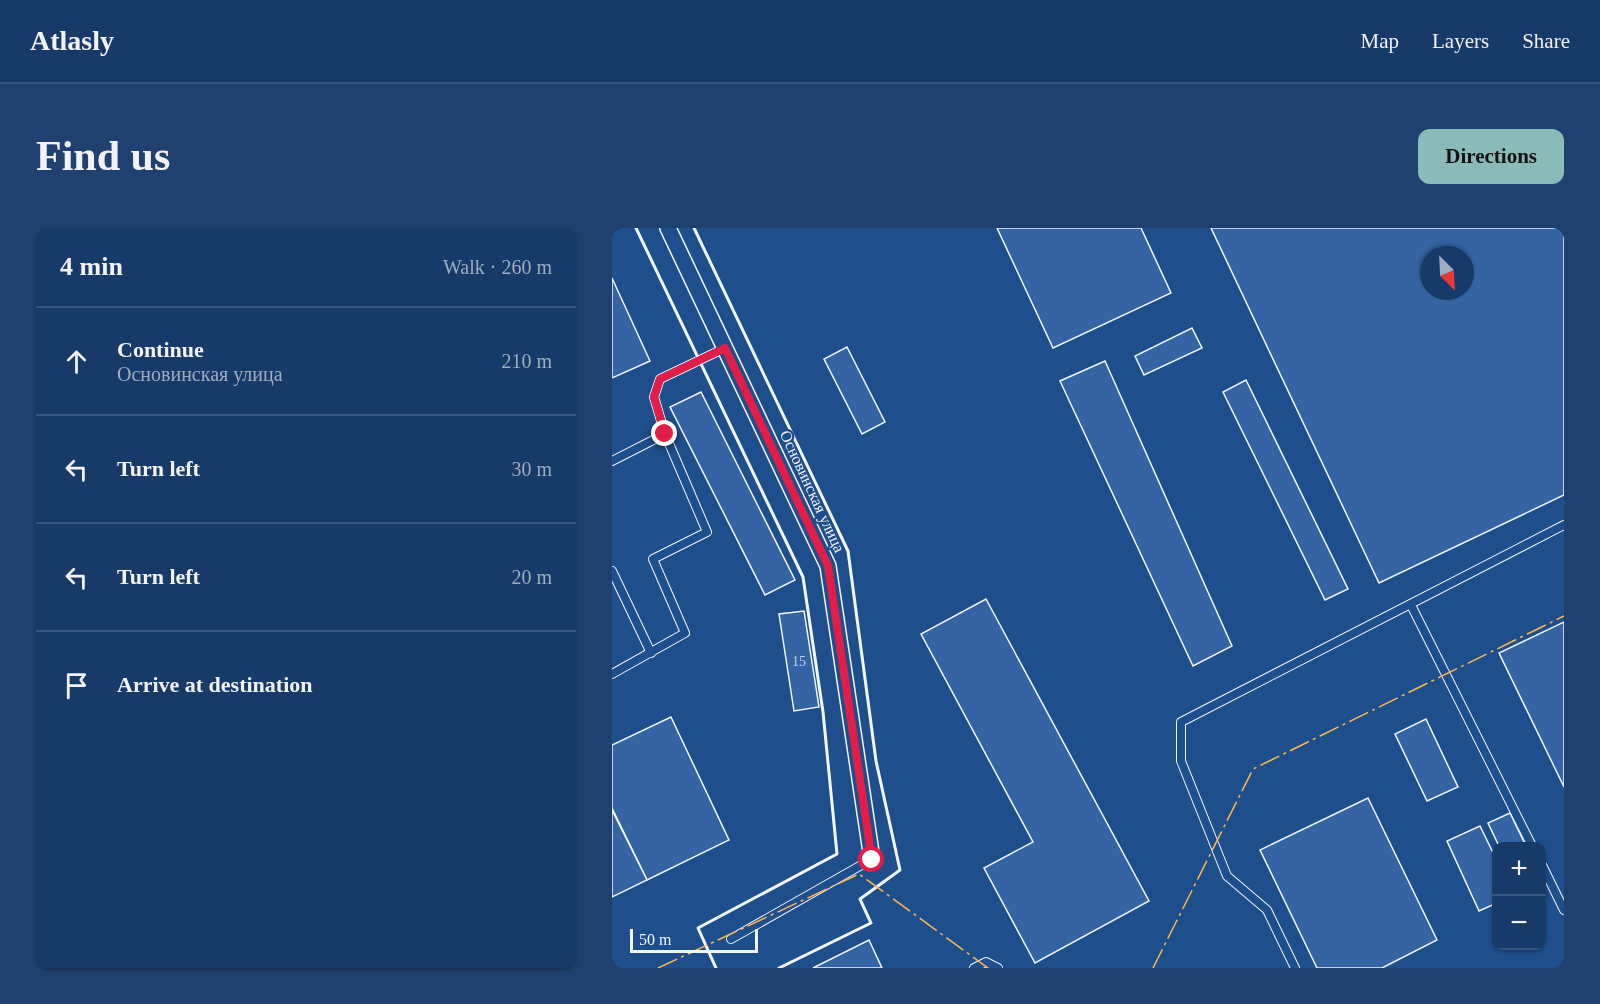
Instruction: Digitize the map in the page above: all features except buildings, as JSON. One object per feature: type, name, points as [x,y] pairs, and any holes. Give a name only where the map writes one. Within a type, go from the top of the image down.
[{"type":"street","name":"Основинская улица","points":[[668,228],[828,566],[872,860]]},
{"type":"lane","points":[[612,674],[685,633],[653,559],[707,532],[665,434],[654,397],[660,379],[725,348]]},
{"type":"lane","points":[[612,461],[665,434]]},
{"type":"lane","points":[[1295,968],[1267,910],[1227,876],[1181,761],[1181,722],[1564,525]]},
{"type":"lane","points":[[612,571],[651,653]]},
{"type":"lane","points":[[1412,605],[1530,842]]},
{"type":"lane","points":[[731,939],[872,860]]},
{"type":"lane","points":[[1546,873],[1564,910]]},
{"type":"lane","points":[[974,968],[986,962],[998,968]]},
{"type":"wall","points":[[636,228],[803,577],[823,712],[837,854],[698,928],[716,968]]},
{"type":"wall","points":[[694,228],[848,551],[876,761],[900,870],[860,899],[871,923],[779,968]]},
{"type":"power","points":[[1153,968],[1253,769],[1564,616]]},
{"type":"power","points":[[658,968],[859,874],[988,968]]},
{"type":"route","points":[[665,434],[654,397],[660,379],[725,348],[828,566],[872,860]]}]
